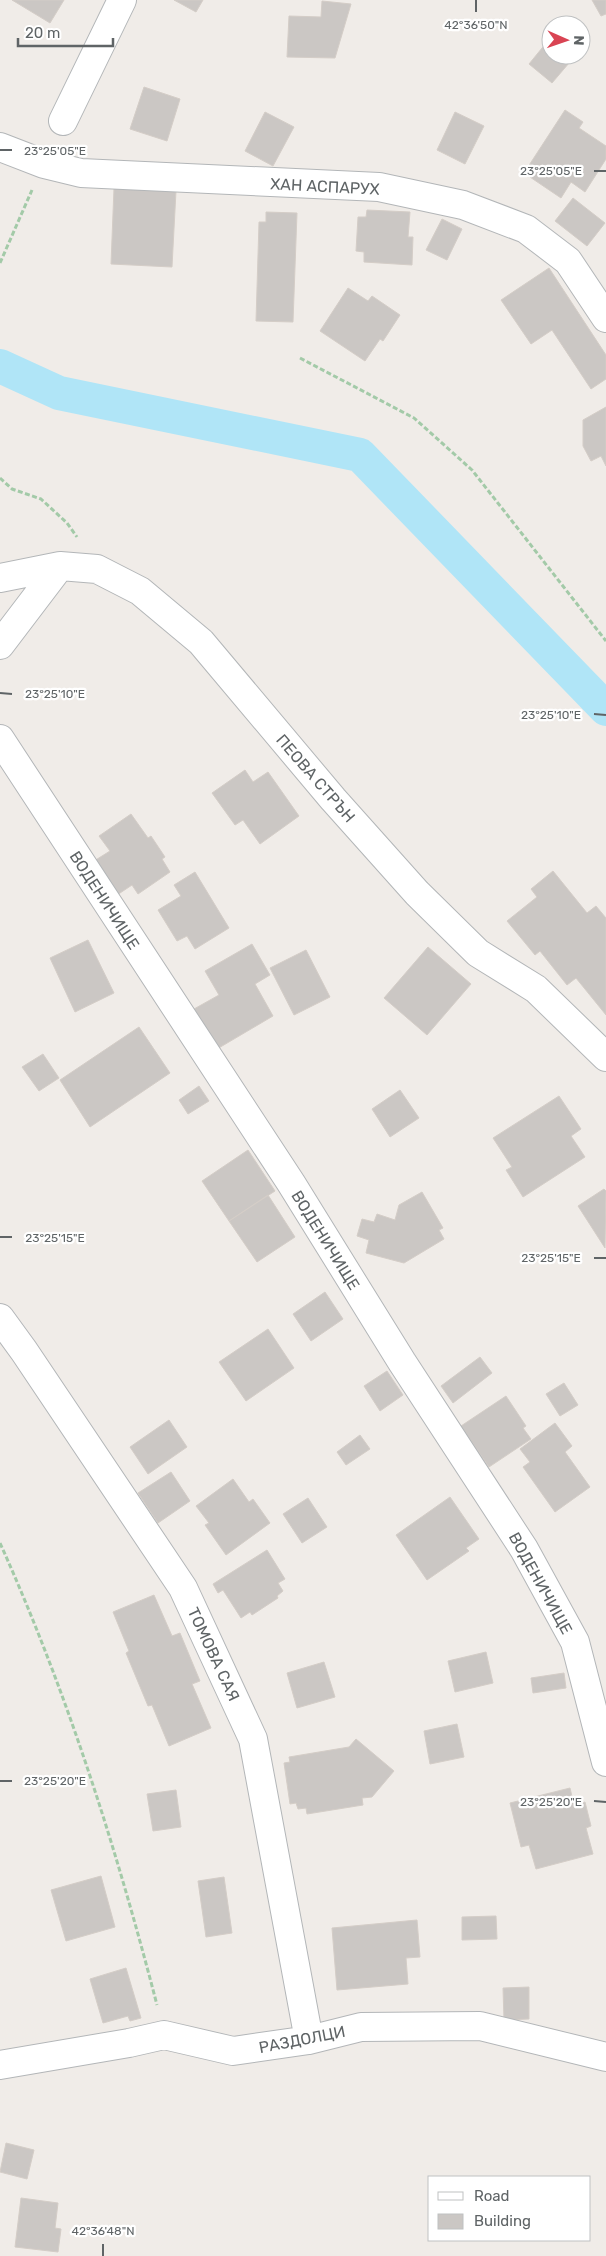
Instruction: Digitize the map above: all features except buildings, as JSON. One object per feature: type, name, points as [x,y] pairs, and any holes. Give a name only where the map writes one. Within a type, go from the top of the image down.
[{"type":"street","points":[[64,121],[122,0]]},
{"type":"street","name":"ХАН АСПАРУХ","points":[[0,147],[44,164],[81,173],[379,188],[463,205],[526,229],[568,261],[606,318]]},
{"type":"street","points":[[0,645],[60,566]]},
{"type":"street","name":"ПЕОВА СТРЪН","points":[[0,578],[60,566],[97,569],[140,591],[201,642],[333,799],[417,893],[478,953],[536,989],[606,1057]]},
{"type":"street","name":"ВОДЕНИЧИЩЕ","points":[[0,739],[291,1183],[402,1362],[524,1549],[575,1642],[606,1762]]},
{"type":"street","name":"ТОМОВА САЯ","points":[[0,1318],[183,1588],[253,1739],[309,2040]]},
{"type":"street","name":"РАЗДОЛЦИ","points":[[0,2065],[129,2043],[164,2035],[233,2051],[309,2040],[361,2027],[480,2026],[606,2057]]},
{"type":"path","points":[[0,263],[44,164]]},
{"type":"path","points":[[300,358],[414,418],[472,470],[606,641]]},
{"type":"path","points":[[0,478],[12,489],[41,499],[68,523],[97,569]]},
{"type":"path","points":[[0,1543],[31,1611],[103,1811],[132,1910],[164,2035]]},
{"type":"waterway","points":[[0,366],[59,393],[360,455],[606,709]]}]
